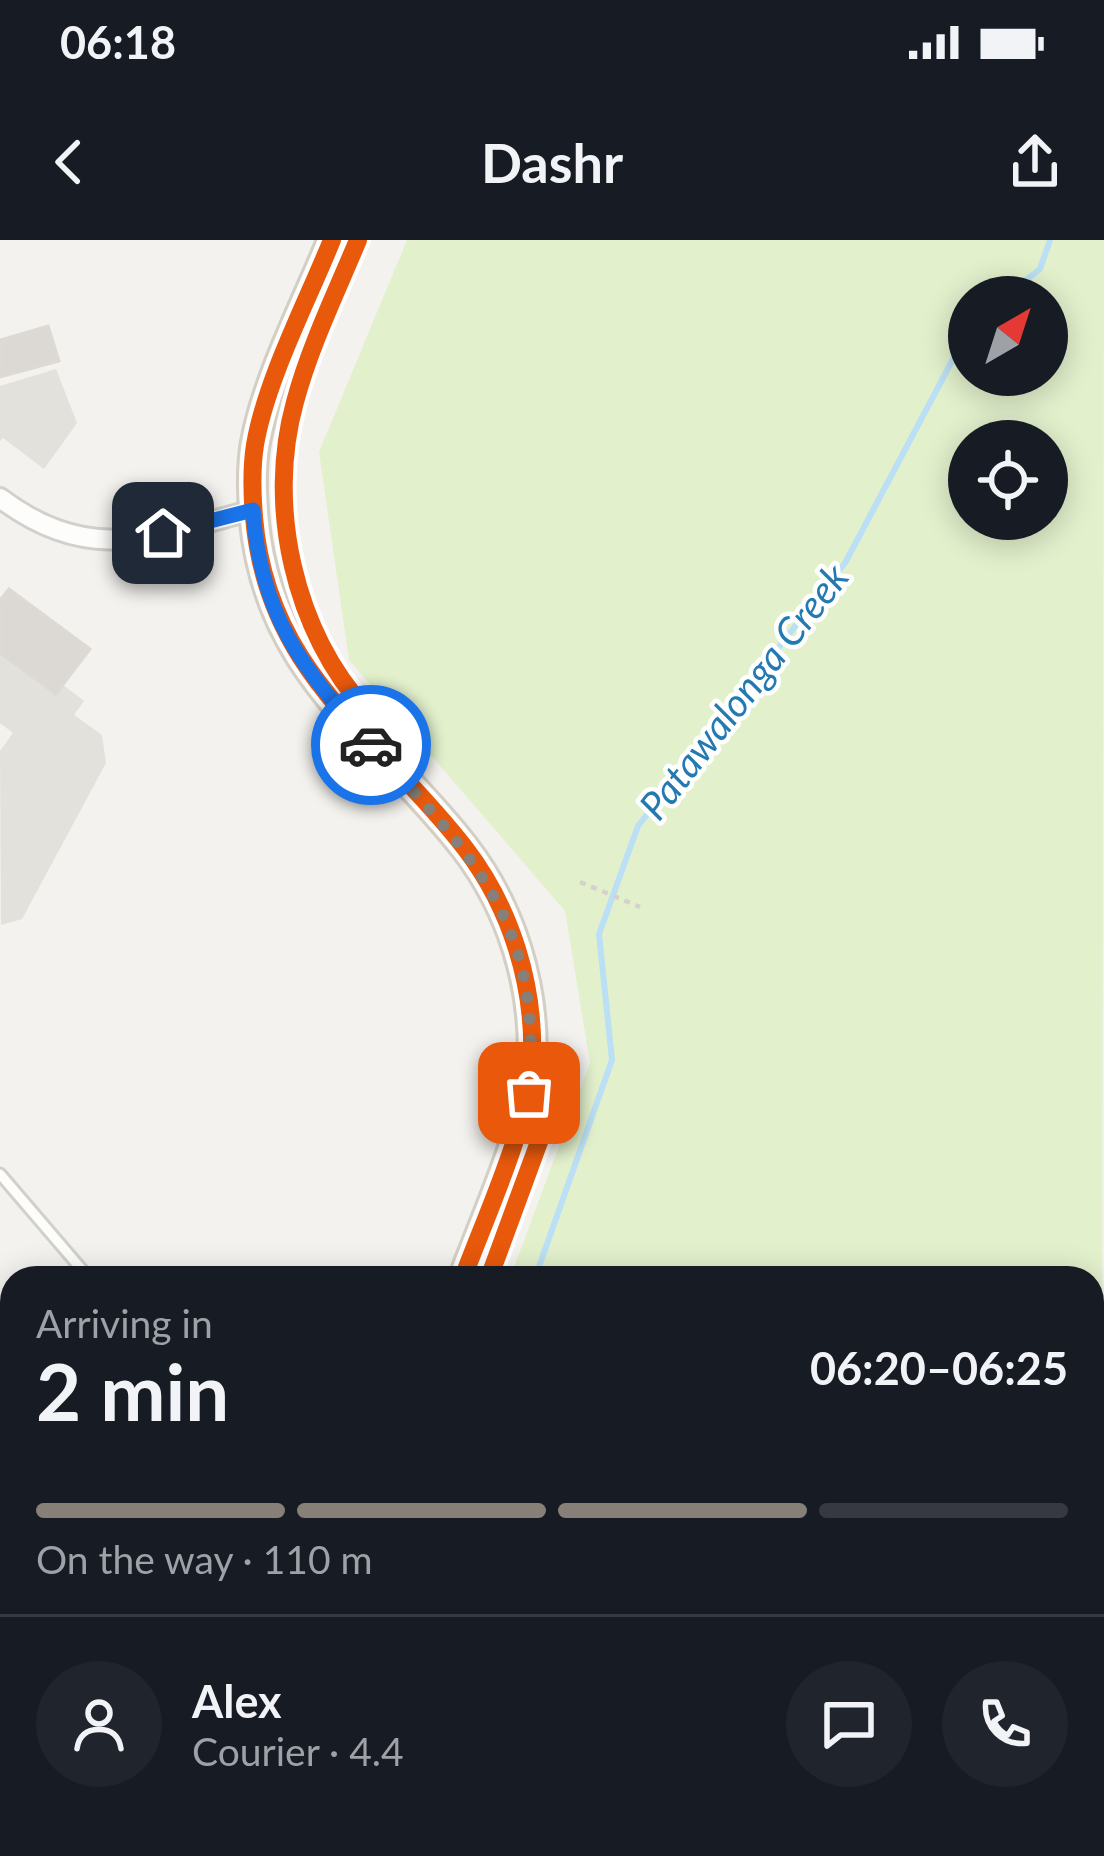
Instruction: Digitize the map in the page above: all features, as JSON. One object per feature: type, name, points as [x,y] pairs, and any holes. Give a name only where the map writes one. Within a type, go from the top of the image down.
[{"type":"street","points":[[332,240],[263,411],[252,468],[256,546],[294,651],[314,682],[466,849],[516,943],[526,981],[532,1058],[529,1093],[468,1266]]},
{"type":"street","points":[[0,498],[30,521],[79,539],[96,540],[130,541],[253,510]]},
{"type":"lane","points":[[0,1174],[79,1266]]},
{"type":"path","points":[[580,882],[640,907]]},
{"type":"green space","points":[[407,240],[1104,240],[1102,1266],[514,1266],[590,1063],[565,911],[349,660],[319,452]]},
{"type":"shaded area","points":[[56,369],[77,423],[44,469],[3,438],[0,441],[0,386]]},
{"type":"shaded area","points":[[0,653],[55,694],[63,685],[84,701],[74,715],[102,735],[106,763],[22,919],[1,925],[0,751],[13,733],[0,723]]},
{"type":"building","points":[[48,326],[59,361],[0,377],[0,340]]},
{"type":"building","points":[[9,589],[90,649],[56,694],[0,653],[0,600]]},
{"type":"waterway","name":"Patawalonga Creek","points":[[1031,276],[1040,269],[1050,240]]},
{"type":"waterway","name":"Patawalonga Creek","points":[[539,1266],[612,1060],[599,934],[638,826],[845,563],[948,369]]},
{"type":"cycle path","points":[[332,240],[260,420],[253,463],[254,517],[263,572],[280,619],[303,661],[331,699],[465,848],[495,896],[517,948],[532,1032],[529,1085],[515,1140],[468,1266]]},
{"type":"cycle path","points":[[358,240],[301,381],[287,442],[284,483],[286,524],[304,605],[321,644],[367,711]]},
{"type":"cycle path","points":[[493,1266],[539,1142],[551,1071]]},
{"type":"way so far","points":[[371,745],[466,849],[505,915],[526,981],[532,1058],[529,1093]]},
{"type":"route","points":[[163,533],[253,510],[266,584],[294,651],[314,682],[371,745]]}]
